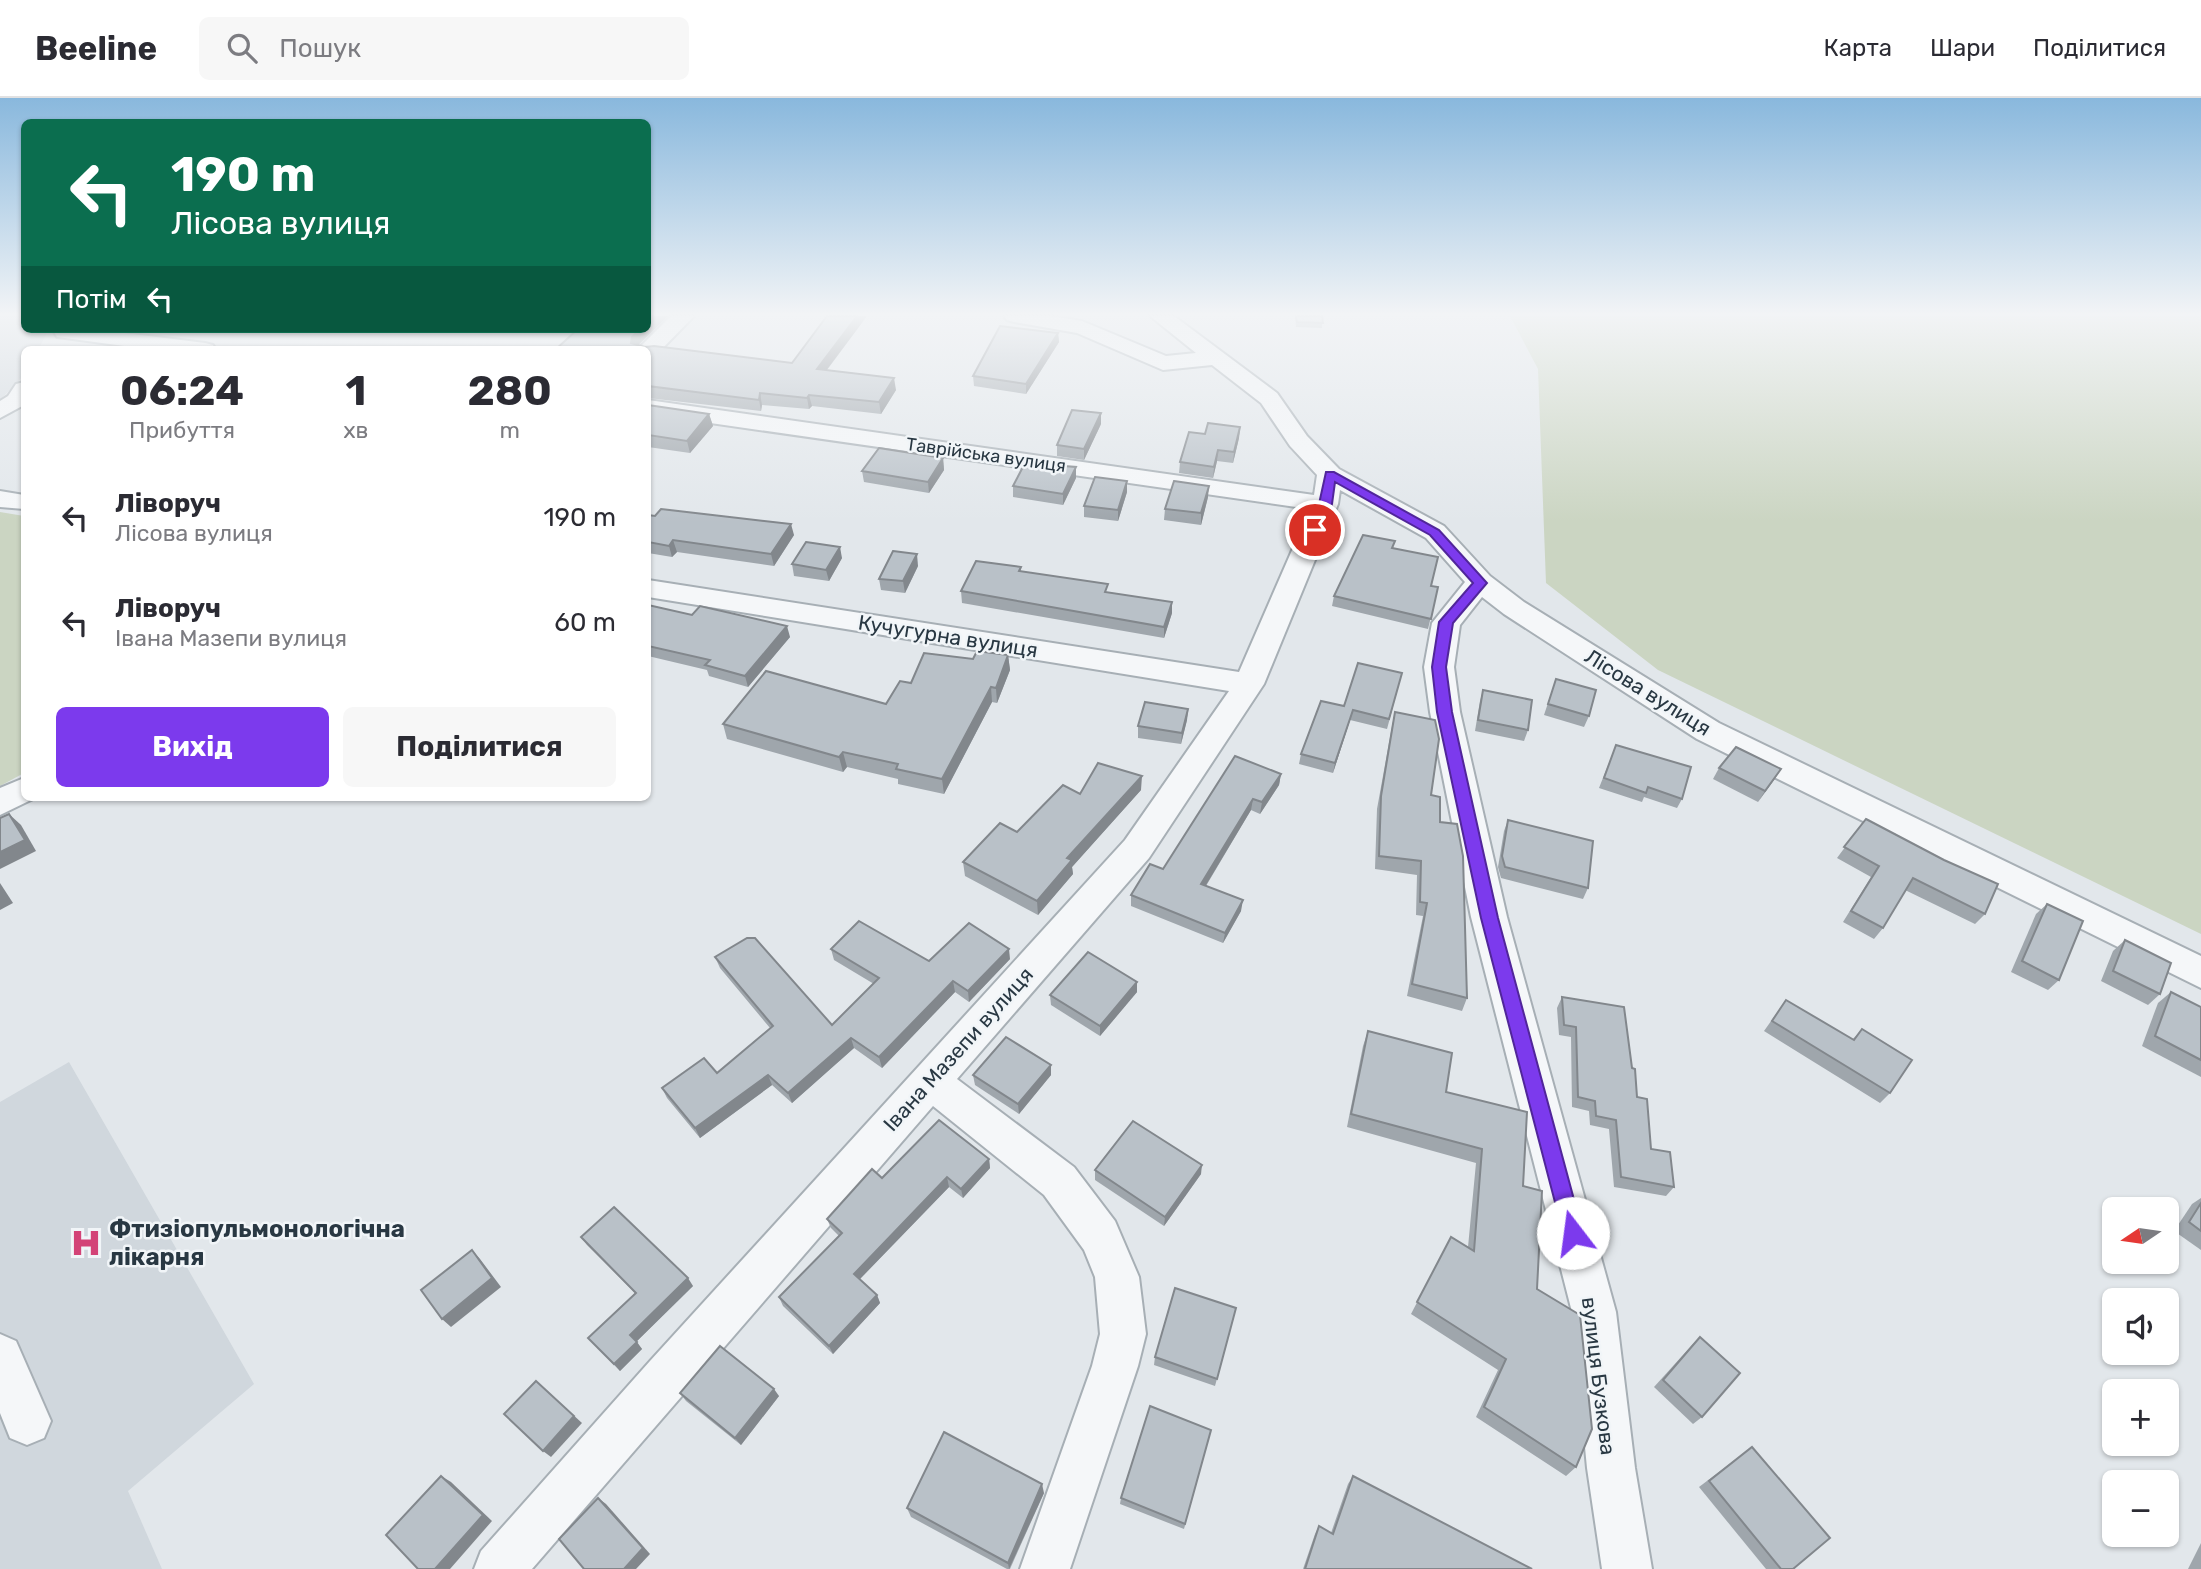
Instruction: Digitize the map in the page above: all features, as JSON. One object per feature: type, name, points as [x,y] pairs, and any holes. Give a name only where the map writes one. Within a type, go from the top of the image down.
[{"type":"street","name":"Лісова вулиця","points":[[1252,385],[1269,398],[1328,489],[1435,532],[1480,583],[1514,608],[1708,731],[2201,973]]},
{"type":"street","points":[[0,411],[16,401],[21,394]]},
{"type":"street","name":"Таврійська вулиця","points":[[651,407],[1328,489]]},
{"type":"street","name":"Івана Мазепи вулиця","points":[[499,1569],[675,1367],[1137,849],[1249,684],[1328,489]]},
{"type":"street","points":[[0,499],[21,502]]},
{"type":"street","name":"вулиця Бузкова","points":[[1480,583],[1446,622],[1439,667],[1445,712],[1489,918],[1594,1312],[1611,1468],[1627,1569]]},
{"type":"street","name":"Кучугурна вулиця","points":[[651,588],[1249,684]]},
{"type":"street","points":[[0,803],[21,792]]},
{"type":"street","points":[[930,1081],[1059,1181],[1100,1236],[1117,1277],[1123,1334],[1115,1366],[1045,1569]]},
{"type":"street","points":[[0,1357],[27,1421]]},
{"type":"shaded area","points":[[0,385],[15,385],[0,400]]},
{"type":"shaded area","name":"Фтизіопульмонологічна лікарня","points":[[69,1062],[254,1384],[128,1491],[162,1569],[0,1569],[0,1102]]},
{"type":"green space","points":[[1539,385],[2201,385],[2201,934],[1658,670],[1546,583]]},
{"type":"green space","points":[[0,512],[21,516],[21,775],[0,786]]},
{"type":"building","points":[[651,385],[890,385],[879,402],[760,393],[759,400]]},
{"type":"building","points":[[651,405],[709,414],[687,441],[651,435]]},
{"type":"building","points":[[1072,410],[1101,413],[1084,449],[1057,445]]},
{"type":"building","points":[[1208,423],[1240,427],[1234,452],[1218,450],[1214,467],[1180,462],[1189,432],[1205,434]]},
{"type":"building","points":[[879,448],[943,458],[928,482],[862,471]]},
{"type":"building","points":[[1025,463],[1076,467],[1063,494],[1013,486]]},
{"type":"building","points":[[1095,477],[1127,481],[1118,510],[1084,506]]},
{"type":"building","points":[[1174,481],[1209,486],[1201,513],[1165,509]]},
{"type":"building","points":[[661,509],[791,524],[771,554],[673,540],[669,546],[651,543],[651,515],[655,516]]},
{"type":"building","points":[[1363,535],[1395,541],[1392,548],[1438,557],[1431,586],[1438,587],[1431,619],[1334,596]]},
{"type":"building","points":[[806,542],[840,547],[826,570],[792,564]]},
{"type":"building","points":[[893,551],[917,554],[903,581],[879,579]]},
{"type":"building","points":[[976,561],[1021,567],[1019,571],[1108,584],[1105,592],[1172,602],[1164,627],[961,591]]},
{"type":"building","points":[[651,606],[692,615],[700,606],[787,626],[745,676],[705,665],[710,660],[651,647]]},
{"type":"building","points":[[977,651],[1008,655],[996,688],[991,687],[942,779],[896,769],[898,764],[843,752],[839,757],[723,724],[766,671],[886,704],[900,681],[911,683],[924,653],[973,659]]},
{"type":"building","points":[[1358,663],[1402,673],[1389,719],[1353,710],[1335,763],[1301,754],[1321,701],[1344,706]]},
{"type":"building","points":[[1556,679],[1596,690],[1589,716],[1548,704]]},
{"type":"building","points":[[1483,690],[1532,700],[1528,730],[1478,720]]},
{"type":"building","points":[[1145,702],[1188,709],[1182,733],[1138,726]]},
{"type":"building","points":[[1395,712],[1435,720],[1439,739],[1431,795],[1440,797],[1440,822],[1457,824],[1463,856],[1467,998],[1412,984],[1427,903],[1420,902],[1421,861],[1379,856],[1381,796]]},
{"type":"building","points":[[1616,745],[1691,767],[1682,799],[1648,787],[1646,793],[1604,778]]},
{"type":"building","points":[[1736,747],[1781,769],[1765,791],[1719,768]]},
{"type":"building","points":[[1235,756],[1281,774],[1262,802],[1253,799],[1201,884],[1243,900],[1225,933],[1131,895],[1150,864],[1163,869]]},
{"type":"building","points":[[1098,763],[1142,776],[1067,858],[1072,860],[1037,901],[963,862],[1000,823],[1017,832],[1063,785],[1080,794]]},
{"type":"building","points":[[9,814],[25,840],[0,852],[0,818]]},
{"type":"building","points":[[1866,819],[1944,860],[1998,884],[1985,914],[1913,878],[1883,928],[1851,911],[1879,866],[1844,847]]},
{"type":"building","points":[[1508,820],[1593,841],[1588,888],[1505,867],[1502,856]]},
{"type":"building","points":[[2047,904],[2083,921],[2059,980],[2022,961]]},
{"type":"building","points":[[859,921],[929,961],[969,923],[1009,949],[968,991],[953,981],[879,1057],[851,1038],[788,1093],[768,1075],[695,1128],[662,1088],[704,1058],[717,1073],[773,1026],[715,957],[747,938],[755,938],[832,1025],[879,978],[831,949]]},
{"type":"building","points":[[2125,940],[2171,963],[2160,994],[2113,971]]},
{"type":"building","points":[[1088,952],[1137,982],[1100,1026],[1050,995]]},
{"type":"building","points":[[2171,992],[2201,1007],[2201,1060],[2155,1036]]},
{"type":"building","points":[[1562,997],[1624,1007],[1637,1097],[1647,1099],[1651,1149],[1670,1152],[1674,1187],[1621,1177],[1616,1120],[1596,1116],[1595,1101],[1578,1097],[1576,1027],[1564,1025]]},
{"type":"building","points":[[1786,1000],[1854,1040],[1862,1029],[1912,1060],[1890,1093],[1772,1021]]},
{"type":"building","points":[[1368,1031],[1452,1053],[1446,1092],[1527,1112],[1523,1186],[1542,1191],[1537,1289],[1580,1315],[1592,1429],[1576,1467],[1484,1407],[1506,1359],[1417,1302],[1451,1237],[1474,1251],[1482,1149],[1351,1114]]},
{"type":"building","points":[[1006,1037],[1051,1065],[1018,1104],[973,1075]]},
{"type":"building","points":[[939,1120],[989,1159],[961,1189],[947,1177],[854,1274],[877,1295],[829,1346],[779,1297],[842,1233],[827,1219],[872,1169],[882,1178]]},
{"type":"building","points":[[1133,1121],[1202,1165],[1165,1217],[1095,1170]]},
{"type":"building","points":[[2201,1203],[2201,1231],[2189,1222]]},
{"type":"building","points":[[614,1207],[688,1278],[630,1335],[637,1342],[614,1364],[588,1338],[636,1293],[581,1237]]},
{"type":"building","points":[[472,1250],[492,1278],[442,1319],[421,1290]]},
{"type":"building","points":[[1175,1288],[1236,1308],[1217,1379],[1155,1357]]},
{"type":"building","points":[[1700,1337],[1740,1373],[1702,1417],[1663,1380]]},
{"type":"building","points":[[720,1346],[774,1389],[735,1438],[680,1393]]},
{"type":"building","points":[[536,1381],[574,1416],[543,1451],[504,1414]]},
{"type":"building","points":[[1150,1406],[1211,1430],[1185,1524],[1121,1498]]},
{"type":"building","points":[[944,1432],[1042,1484],[1008,1563],[907,1508]]},
{"type":"building","points":[[1752,1447],[1830,1538],[1793,1569],[1781,1569],[1709,1481]]},
{"type":"building","points":[[441,1476],[483,1515],[435,1569],[418,1569],[386,1535]]},
{"type":"building","points":[[1353,1476],[1532,1569],[1305,1569],[1319,1526],[1333,1534]]},
{"type":"building","points":[[598,1498],[643,1548],[624,1569],[584,1569],[559,1539]]},
{"type":"place","name":"Фтизіопульмонологічна лікарня","points":[[86,1243]]},
{"type":"route","points":[[1315,530],[1325,504],[1330,474],[1435,532],[1480,583],[1446,622],[1439,667],[1445,712],[1456,774],[1489,918],[1573,1233]]}]
